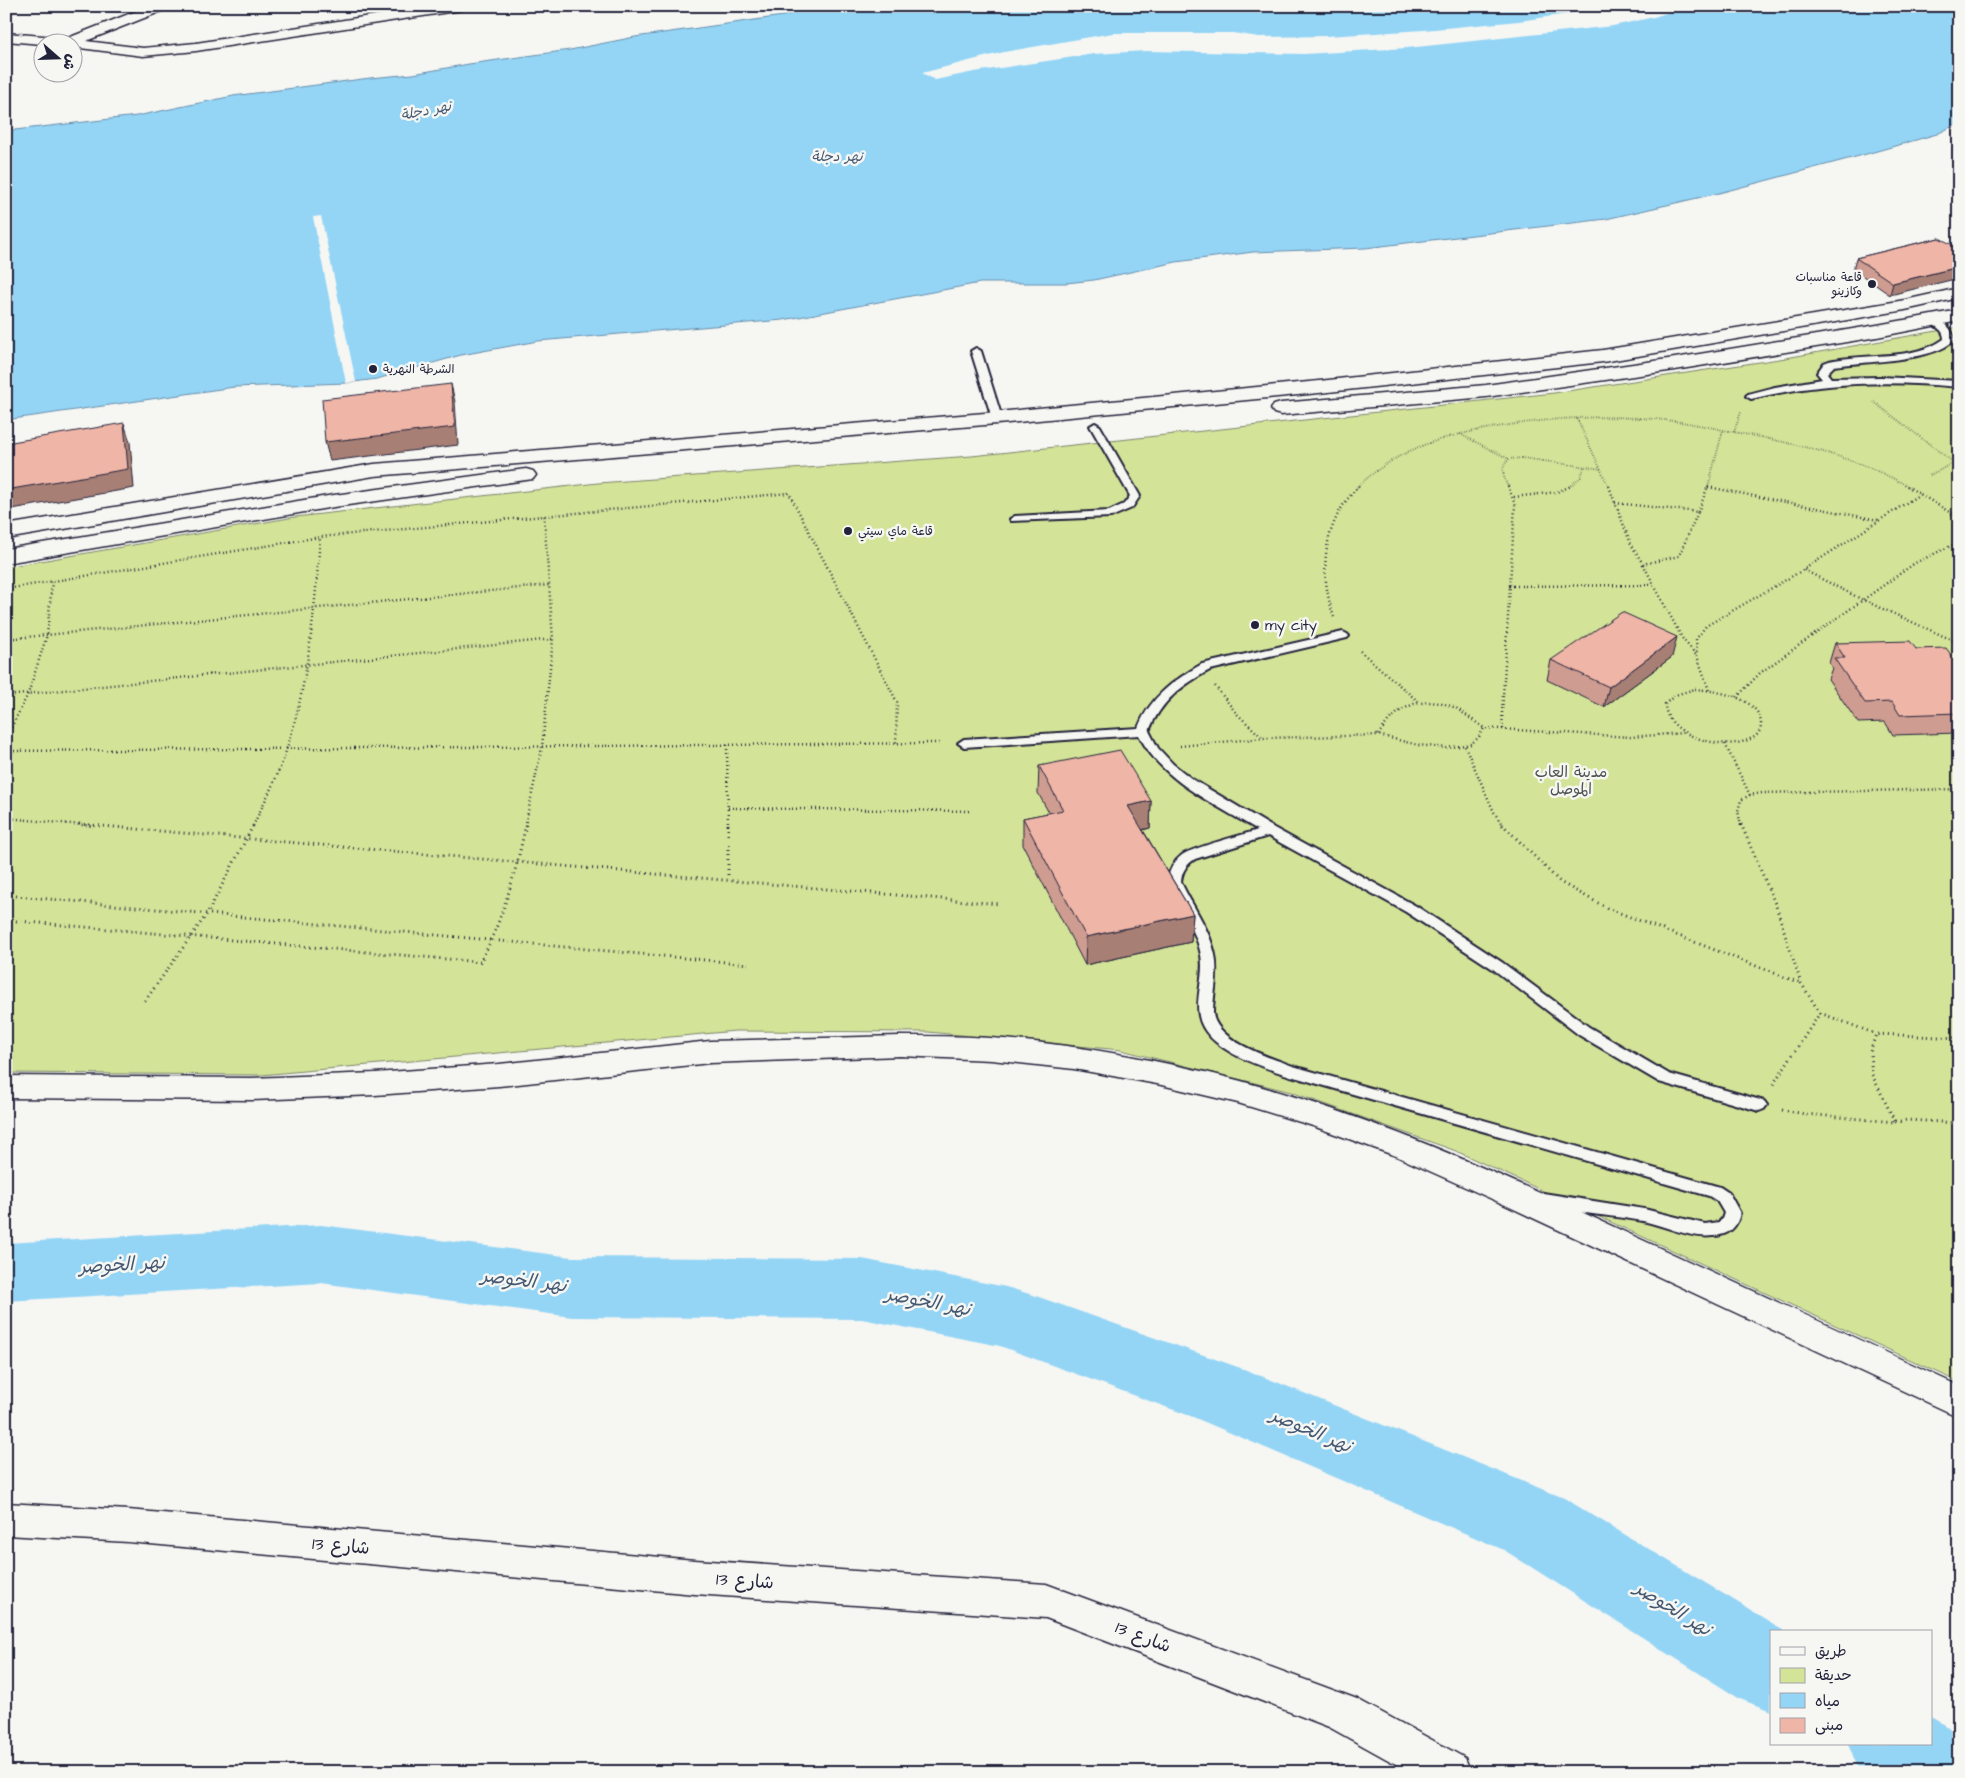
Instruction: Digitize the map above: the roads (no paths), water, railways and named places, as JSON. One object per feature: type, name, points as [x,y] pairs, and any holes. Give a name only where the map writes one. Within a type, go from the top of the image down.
[{"type":"main road","points":[[82,39],[162,6]]},
{"type":"main road","points":[[82,44],[143,52],[196,47],[462,6]]},
{"type":"main road","points":[[6,37],[32,39]]},
{"type":"main road","points":[[6,532],[374,470],[998,418],[1320,387],[1603,356],[1905,306],[1959,293]]},
{"type":"main road","points":[[6,556],[334,501],[545,472],[1486,391],[1675,364],[1936,321],[1959,315]]},
{"type":"main road","points":[[1320,387],[1334,405]]},
{"type":"main road","points":[[6,1087],[252,1089],[314,1087],[446,1080],[710,1052],[900,1046],[991,1049],[1074,1058],[1157,1073],[1240,1092],[1324,1118],[1407,1148],[1514,1195],[1959,1402]]},
{"type":"main road","name":"شارع 13","points":[[6,1519],[128,1526],[695,1577],[1046,1601],[1343,1713],[1450,1772]]},
{"type":"lane","points":[[1830,383],[1822,373],[1826,365],[1832,363],[1940,348],[1949,340],[1950,336],[1948,331],[1936,321]]},
{"type":"lane","points":[[976,351],[998,418]]},
{"type":"lane","points":[[1751,396],[1771,390],[1830,383],[1906,379],[1959,384]]},
{"type":"lane","points":[[1015,519],[1111,514],[1128,506],[1135,496],[1094,426]]},
{"type":"lane","points":[[1343,636],[1206,667],[1189,676],[1159,700],[1148,714],[1143,731],[1152,749],[1168,767],[1187,782],[1269,831],[1411,909],[1498,966],[1584,1031],[1664,1078],[1759,1105]]},
{"type":"lane","points":[[964,743],[1143,731]]},
{"type":"lane","points":[[1269,831],[1190,856],[1180,863],[1175,872],[1174,882],[1204,939],[1209,956],[1210,974],[1206,1017],[1213,1031],[1237,1048],[1299,1073],[1714,1191],[1723,1197],[1732,1213],[1731,1220],[1726,1226],[1717,1230],[1706,1230],[1656,1217],[1514,1195]]},
{"type":"water","name":"نهر دجلة","points":[[817,6],[1959,6],[1959,123],[1937,134],[1863,155],[1719,193],[1606,219],[1365,248],[1253,252],[1176,262],[1094,280],[1066,283],[980,283],[783,320],[538,341],[461,355],[377,379],[346,383],[234,387],[6,420],[6,131],[137,116],[233,96],[413,74],[570,50],[635,37],[783,16]]},
{"type":"waterway","name":"نهر الخوصر","points":[[6,1272],[321,1254],[572,1287],[862,1289],[1006,1317],[1221,1394],[1534,1524],[1770,1669]]},
{"type":"waterway","name":"نهر الخوصر","points":[[1896,1746],[1937,1772]]},
{"type":"place","name":"قاعة مناسبات وكازينو","points":[[1872,284]]},
{"type":"place","name":"الشرطة النهرية","points":[[373,369]]},
{"type":"place","name":"قاعة ماي سيتي","points":[[848,531]]},
{"type":"place","name":"my city","points":[[1255,625]]},
{"type":"park label","name":"مدينة العاب الموصل","points":[[1571,780]]}]
